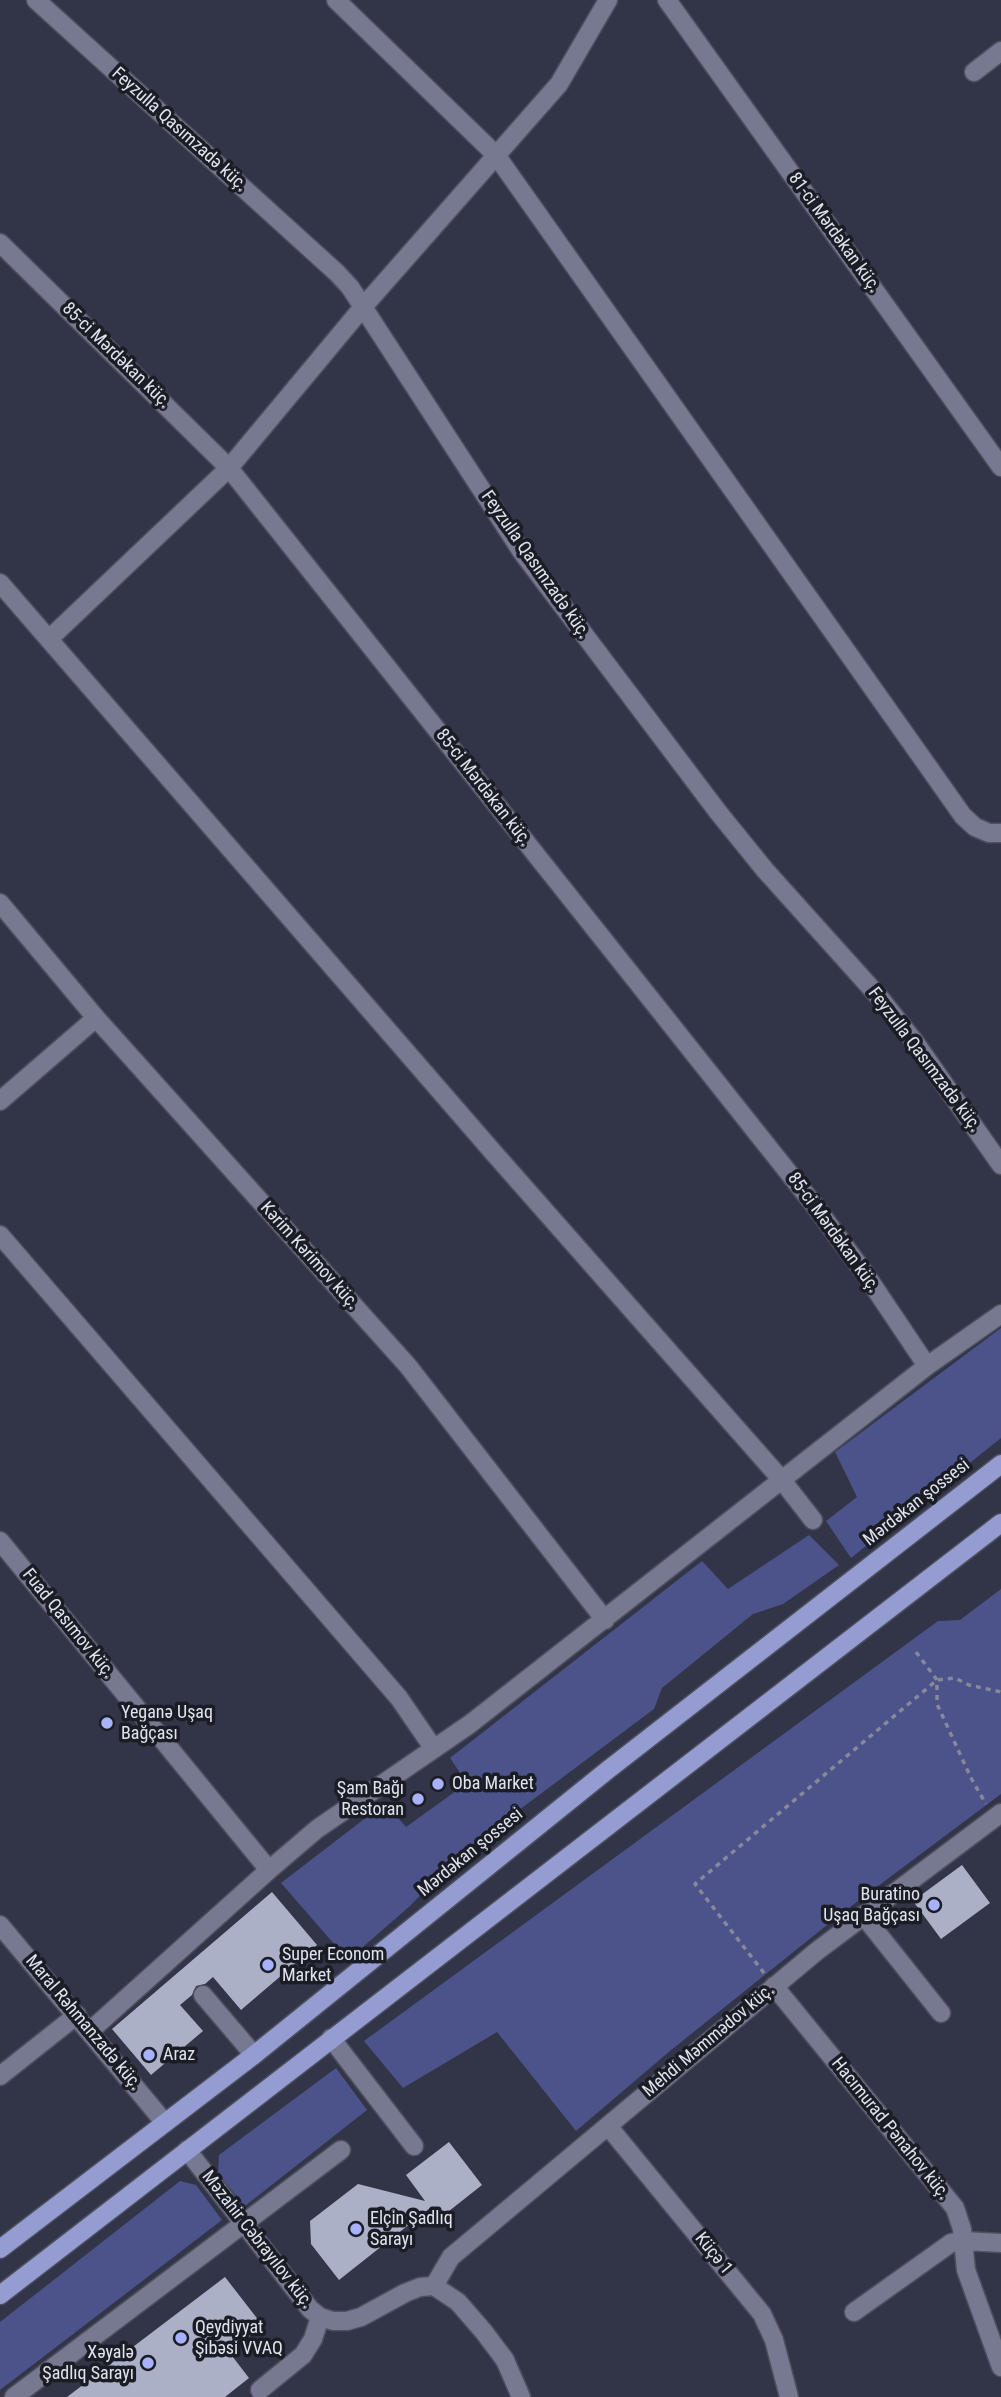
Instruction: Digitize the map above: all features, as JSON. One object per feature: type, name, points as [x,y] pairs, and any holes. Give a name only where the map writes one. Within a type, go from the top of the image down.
[{"type":"main road","name":"Mərdəkan şossesi","points":[[0,2249],[254,2055],[599,1777],[1001,1464]]},
{"type":"main road","points":[[0,2295],[1001,1523]]},
{"type":"street","name":"Feyzulla Qasımzadə küç.","points":[[36,0],[337,273],[522,552],[765,870],[880,998],[914,1041],[1001,1166]]},
{"type":"street","points":[[335,0],[496,155],[963,816],[975,827],[989,833],[1001,833]]},
{"type":"street","points":[[49,639],[229,468],[362,307],[559,84],[608,0]]},
{"type":"street","name":"81-ci Mərdəkan küç.","points":[[667,0],[1001,467]]},
{"type":"street","points":[[974,72],[1001,51]]},
{"type":"street","name":"85-ci Mərdəkan küç.","points":[[0,243],[229,468],[815,1206],[866,1275],[927,1366]]},
{"type":"street","points":[[0,583],[493,1152],[781,1479],[813,1520]]},
{"type":"street","name":"Kərim Kərimov küç.","points":[[0,903],[96,1018],[408,1366],[605,1620]]},
{"type":"street","points":[[0,1101],[96,1018]]},
{"type":"street","points":[[0,1235],[399,1698],[434,1749]]},
{"type":"street","points":[[90,2031],[317,1829],[434,1749],[605,1620],[927,1366],[1001,1314]]},
{"type":"street","name":"Fuad Qasımov küç.","points":[[0,1541],[269,1870]]},
{"type":"street","name":"Mehdi Məmmədov küç.","points":[[434,2286],[451,2257],[774,1986],[863,1915],[998,1816]]},
{"type":"street","points":[[863,1915],[941,2013]]},
{"type":"street","name":"Maral Rəhmanzadə küç.","points":[[0,1925],[165,2123]]},
{"type":"street","name":"Hacımurad Pənahov küç.","points":[[774,1986],[955,2208],[962,2229],[966,2270],[1001,2367]]},
{"type":"street","points":[[203,1995],[254,2055]]},
{"type":"street","points":[[0,2076],[77,2015]]},
{"type":"street","points":[[331,2038],[415,2146]]},
{"type":"street","name":"Küçə 1","points":[[608,2126],[762,2314],[774,2340],[789,2397]]},
{"type":"street","name":"Məzahir Cəbrayılov küç.","points":[[187,2150],[310,2309],[320,2317],[332,2321],[361,2317],[405,2292],[434,2286]]},
{"type":"street","points":[[15,2397],[341,2150]]},
{"type":"street","points":[[854,2312],[951,2243],[1001,2243]]},
{"type":"street","points":[[434,2286],[458,2302],[484,2332],[505,2360],[522,2397]]},
{"type":"street","points":[[260,2390],[303,2355],[313,2339],[320,2317]]},
{"type":"path","points":[[916,1652],[937,1680],[937,1704],[971,1778],[998,1816]]},
{"type":"path","points":[[774,1986],[695,1884],[937,1680],[955,1678],[969,1685],[1001,1692]]},
{"type":"shaded area","points":[[1001,1328],[1001,1438],[851,1558],[826,1521],[857,1497],[835,1452]]},
{"type":"shaded area","points":[[809,1535],[839,1565],[783,1604],[753,1614],[662,1688],[654,1709],[459,1855],[410,1906],[348,1960],[281,1883],[385,1803],[406,1827],[467,1783],[450,1758],[702,1561],[728,1589]]},
{"type":"shaded area","points":[[1001,1589],[1001,1794],[842,1913],[670,2051],[576,2131],[497,2032],[403,2088],[364,2041],[938,1621],[960,1620]]},
{"type":"shaded area","points":[[336,2068],[367,2110],[245,2206],[218,2174],[219,2155]]},
{"type":"shaded area","points":[[180,2181],[196,2185],[222,2220],[0,2390],[0,2322]]},
{"type":"building","points":[[962,1865],[990,1903],[941,1939],[913,1901]]},
{"type":"building","points":[[272,1892],[317,1945],[241,2010],[213,1977],[205,1984],[196,1986],[192,1995],[180,2005],[203,2031],[151,2075],[112,2029]]},
{"type":"building","points":[[449,2142],[482,2185],[439,2219],[430,2208],[339,2280],[311,2244],[310,2221],[358,2184],[425,2201],[406,2175]]},
{"type":"building","points":[[225,2277],[263,2326],[229,2352],[249,2378],[225,2397],[67,2397]]},
{"type":"place","name":"Yeganə Uşaq Bağçası","points":[[107,1723]]},
{"type":"place","name":"Oba Market","points":[[438,1784]]},
{"type":"place","name":"Şam Bağı Restoran","points":[[418,1799]]},
{"type":"place","name":"Buratino Uşaq Bağçası","points":[[934,1905]]},
{"type":"place","name":"Super Econom Market","points":[[268,1965]]},
{"type":"place","name":"Araz","points":[[149,2055]]},
{"type":"place","name":"Elçin Şadlıq Sarayı","points":[[356,2229]]},
{"type":"place","name":"Qeydiyyat Şıbəsi VVAQ","points":[[181,2338]]},
{"type":"place","name":"Xəyalə Şadlıq Sarayı","points":[[148,2363]]}]
